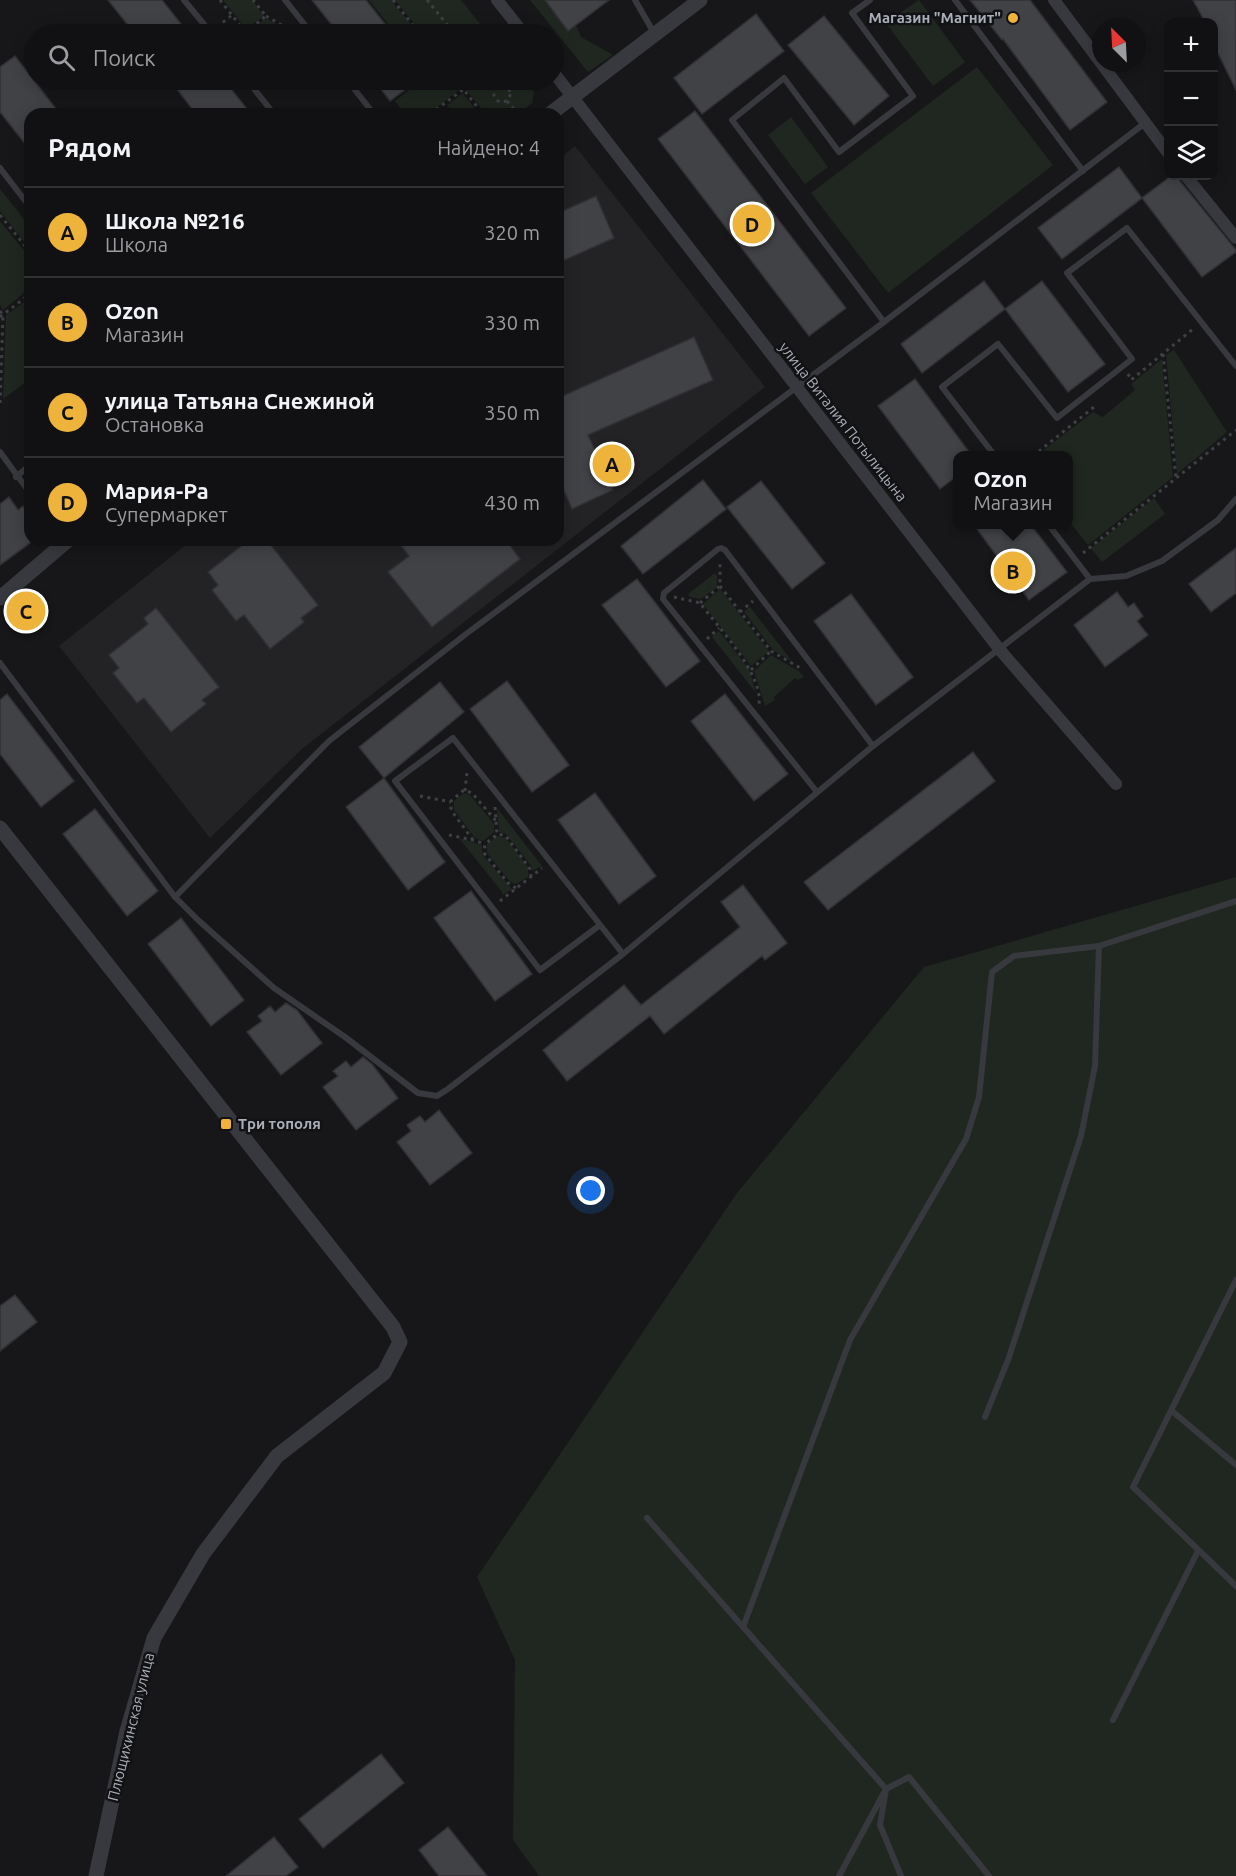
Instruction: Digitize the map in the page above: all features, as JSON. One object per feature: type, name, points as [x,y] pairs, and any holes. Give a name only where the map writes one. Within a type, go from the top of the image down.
[{"type":"street","points":[[497,0],[516,24]]},
{"type":"street","points":[[558,108],[700,0]]},
{"type":"street","points":[[1054,0],[1164,148]]},
{"type":"street","name":"улица Виталия Потылицына","points":[[564,86],[1000,650],[1116,784]]},
{"type":"street","points":[[1189,180],[1236,238]]},
{"type":"street","points":[[0,598],[61,546]]},
{"type":"street","name":"Плющихинская улица","points":[[0,828],[393,1327],[400,1342],[384,1372],[277,1456],[203,1554],[154,1638],[127,1731],[96,1876]]},
{"type":"lane","points":[[184,0],[203,24]]},
{"type":"lane","points":[[285,0],[303,24]]},
{"type":"lane","points":[[635,0],[654,34]]},
{"type":"lane","points":[[870,0],[852,14],[913,96],[839,152],[784,78],[732,120],[884,322]]},
{"type":"lane","points":[[955,0],[1083,171]]},
{"type":"lane","points":[[255,90],[269,108]]},
{"type":"lane","points":[[355,90],[369,108]]},
{"type":"lane","points":[[175,897],[329,741],[466,634],[884,322],[1145,123]]},
{"type":"lane","points":[[0,168],[24,199]]},
{"type":"lane","points":[[991,451],[942,387],[998,344],[1057,418],[1132,359],[1067,273],[1127,228],[1236,366]]},
{"type":"lane","points":[[0,452],[24,486]]},
{"type":"lane","points":[[16,477],[24,470]]},
{"type":"lane","points":[[0,663],[175,897],[198,921],[274,988],[345,1037],[418,1093],[437,1096],[623,954],[873,746],[1090,579],[1126,576],[1162,561],[1218,520],[1236,500]]},
{"type":"lane","points":[[1051,529],[1090,579]]},
{"type":"lane","points":[[817,792],[664,601],[663,595],[720,548],[725,550],[873,746]]},
{"type":"lane","points":[[600,925],[540,970],[394,781],[453,738],[623,954]]},
{"type":"lane","points":[[743,1627],[850,1340],[966,1139],[979,1097],[992,972],[1014,956],[1099,946],[1236,901]]},
{"type":"lane","points":[[986,1417],[1008,1360],[1081,1136],[1095,1066],[1099,946]]},
{"type":"lane","points":[[1236,1280],[1134,1487],[1236,1586]]},
{"type":"lane","points":[[1172,1411],[1236,1465]]},
{"type":"lane","points":[[647,1518],[886,1789]]},
{"type":"lane","points":[[1113,1720],[1198,1551]]},
{"type":"lane","points":[[839,1876],[886,1789],[909,1777],[988,1876]]},
{"type":"lane","points":[[886,1789],[880,1824],[901,1876]]},
{"type":"path","points":[[220,0],[239,24]]},
{"type":"path","points":[[253,0],[266,16],[280,24]]},
{"type":"path","points":[[393,0],[412,24]]},
{"type":"path","points":[[427,0],[446,24]]},
{"type":"path","points":[[222,24],[232,15]]},
{"type":"path","points":[[257,24],[266,16]]},
{"type":"path","points":[[438,108],[462,90]]},
{"type":"path","points":[[464,90],[478,108]]},
{"type":"path","points":[[496,90],[494,96],[497,100],[507,101]]},
{"type":"path","points":[[507,101],[510,95],[509,90]]},
{"type":"path","points":[[507,101],[513,108]]},
{"type":"path","points":[[0,214],[24,244]]},
{"type":"path","points":[[0,317],[24,299]]},
{"type":"path","points":[[0,311],[3,315],[0,405]]},
{"type":"path","points":[[1125,371],[1131,380],[1201,322]]},
{"type":"path","points":[[1163,354],[1176,478]]},
{"type":"path","points":[[1040,451],[1094,407],[1090,400]]},
{"type":"path","points":[[1075,560],[1236,430]]},
{"type":"path","points":[[720,548],[720,586],[740,612],[771,651],[823,679]]},
{"type":"path","points":[[700,603],[720,586]]},
{"type":"path","points":[[663,595],[700,603],[751,670],[760,697],[758,718]]},
{"type":"path","points":[[740,612],[759,596]]},
{"type":"path","points":[[700,645],[719,628]]},
{"type":"path","points":[[751,670],[771,651]]},
{"type":"path","points":[[465,791],[467,771],[472,762]]},
{"type":"path","points":[[451,802],[464,790],[472,793],[496,821]]},
{"type":"path","points":[[403,792],[451,802]]},
{"type":"path","points":[[497,835],[495,807],[499,796]]},
{"type":"path","points":[[451,802],[452,810],[473,840]]},
{"type":"path","points":[[435,834],[441,833],[485,844]]},
{"type":"path","points":[[516,888],[508,883],[484,853],[485,844],[497,835],[506,836],[530,869],[531,877]]},
{"type":"path","points":[[492,907],[550,862]]},
{"type":"shaded area","points":[[223,0],[252,0],[264,16],[253,24],[242,24]]},
{"type":"shaded area","points":[[369,0],[391,0],[411,24],[388,24]]},
{"type":"shaded area","points":[[395,0],[461,0],[480,24],[415,24]]},
{"type":"shaded area","points":[[530,0],[545,0],[576,25],[581,37],[613,55],[588,72],[564,42],[564,24],[549,24]]},
{"type":"shaded area","points":[[919,0],[965,62],[933,86],[886,23]]},
{"type":"shaded area","points":[[266,18],[276,24],[258,24]]},
{"type":"shaded area","points":[[977,67],[1053,165],[888,293],[811,193]]},
{"type":"shaded area","points":[[409,90],[459,90],[436,108],[400,108],[395,101]]},
{"type":"shaded area","points":[[466,90],[532,90],[534,92],[532,103],[526,108],[481,108]]},
{"type":"shaded area","points":[[463,93],[474,108],[449,108],[447,105]]},
{"type":"shaded area","points":[[791,117],[828,167],[805,184],[768,135]]},
{"type":"shaded area","points":[[575,146],[765,387],[564,544],[564,155]]},
{"type":"shaded area","points":[[0,189],[24,219],[24,241],[0,211]]},
{"type":"shaded area","points":[[0,221],[24,251],[24,293],[3,310],[0,305]]},
{"type":"shaded area","points":[[24,302],[24,383],[3,399],[6,315]]},
{"type":"shaded area","points":[[1174,350],[1227,432],[1177,474],[1166,355]]},
{"type":"shaded area","points":[[1162,359],[1173,477],[1088,545],[1073,526],[1073,451],[1043,451],[1093,412],[1103,417],[1135,390],[1131,384]]},
{"type":"shaded area","points":[[1154,498],[1165,514],[1102,562],[1091,548]]},
{"type":"shaded area","points":[[184,546],[562,546],[302,749],[210,838],[59,646]]},
{"type":"shaded area","points":[[715,573],[717,587],[701,599],[690,597],[688,594]]},
{"type":"shaded area","points":[[720,589],[769,651],[751,666],[703,604]]},
{"type":"shaded area","points":[[750,607],[792,661],[774,651],[744,612]]},
{"type":"shaded area","points":[[719,631],[749,669],[756,693],[712,637]]},
{"type":"shaded area","points":[[771,655],[800,672],[804,677],[798,680],[795,678],[774,697],[775,700],[765,706],[754,671]]},
{"type":"shaded area","points":[[464,793],[470,795],[494,824],[494,832],[483,841],[475,838],[454,810],[454,801]]},
{"type":"shaded area","points":[[497,808],[542,866],[532,871],[532,867],[506,834],[499,832]]},
{"type":"shaded area","points":[[497,836],[506,838],[528,867],[528,877],[516,884],[510,882],[487,853],[487,844]]},
{"type":"shaded area","points":[[459,838],[482,845],[482,854],[512,889],[503,895]]},
{"type":"shaded area","points":[[1236,877],[1236,1876],[539,1876],[513,1840],[515,1660],[477,1577],[737,1193],[924,967]]},
{"type":"building","points":[[108,0],[162,0],[181,24],[127,24]]},
{"type":"building","points":[[312,0],[366,0],[385,24],[331,24]]},
{"type":"building","points":[[545,0],[609,0],[568,31]]},
{"type":"building","points":[[970,0],[1030,0],[1107,102],[1070,130],[1003,39]]},
{"type":"building","points":[[1193,0],[1236,0],[1236,90],[1218,53],[1218,18],[1203,18]]},
{"type":"building","points":[[756,14],[784,51],[702,114],[674,78]]},
{"type":"building","points":[[824,16],[889,96],[854,125],[788,45]]},
{"type":"building","points":[[15,56],[24,68],[24,90],[41,90],[55,108],[24,108],[24,142],[0,112],[0,67]]},
{"type":"building","points":[[178,90],[232,90],[246,108],[191,108]]},
{"type":"building","points":[[382,90],[405,90],[390,101]]},
{"type":"building","points":[[695,111],[846,308],[809,336],[658,139]]},
{"type":"building","points":[[1119,167],[1142,198],[1062,259],[1038,228]]},
{"type":"building","points":[[1166,180],[1180,180],[1236,252],[1202,277],[1142,198]]},
{"type":"building","points":[[596,196],[614,238],[564,260],[564,210]]},
{"type":"building","points":[[984,281],[1005,309],[922,373],[901,344]]},
{"type":"building","points":[[1042,281],[1105,364],[1068,392],[1005,309]]},
{"type":"building","points":[[694,337],[713,380],[588,435],[613,490],[572,509],[564,491],[564,395]]},
{"type":"building","points":[[915,379],[968,451],[953,451],[953,479],[940,489],[878,406]]},
{"type":"building","points":[[703,480],[726,509],[643,574],[621,546]]},
{"type":"building","points":[[761,481],[825,563],[792,589],[727,507]]},
{"type":"building","points":[[9,497],[18,510],[24,507],[24,546],[26,546],[0,565],[0,504]]},
{"type":"building","points":[[977,529],[1034,529],[1067,572],[1029,600]]},
{"type":"building","points":[[241,546],[272,546],[318,605],[301,618],[304,622],[270,649],[244,615],[236,621],[212,590],[218,585],[208,572]]},
{"type":"building","points":[[402,546],[510,546],[520,559],[432,627],[388,572],[409,556]]},
{"type":"building","points":[[1236,548],[1236,593],[1211,612],[1189,584]]},
{"type":"building","points":[[637,579],[700,661],[666,687],[602,605]]},
{"type":"building","points":[[1117,592],[1128,607],[1134,603],[1143,616],[1137,621],[1148,635],[1105,667],[1074,625]]},
{"type":"building","points":[[851,594],[913,677],[876,705],[814,621]]},
{"type":"building","points":[[156,608],[219,687],[202,700],[206,704],[171,732],[144,698],[137,703],[113,673],[119,668],[109,655],[148,624],[144,618]]},
{"type":"building","points":[[507,681],[569,765],[532,792],[470,709]]},
{"type":"building","points":[[440,682],[464,712],[384,778],[359,747]]},
{"type":"building","points":[[7,694],[74,781],[41,807],[0,754],[0,700]]},
{"type":"building","points":[[725,694],[788,774],[754,801],[691,721]]},
{"type":"building","points":[[973,752],[995,781],[828,910],[804,882]]},
{"type":"building","points":[[384,778],[445,862],[408,890],[346,807]]},
{"type":"building","points":[[595,793],[656,876],[619,904],[558,820]]},
{"type":"building","points":[[95,809],[158,891],[127,916],[63,834]]},
{"type":"building","points":[[743,885],[787,943],[765,960],[762,956],[664,1034],[650,1016],[567,1081],[543,1050],[624,985],[641,1005],[740,927],[721,902]]},
{"type":"building","points":[[471,891],[532,974],[495,1001],[434,918]]},
{"type":"building","points":[[181,918],[244,1000],[211,1026],[148,944]]},
{"type":"building","points":[[286,1003],[297,1010],[322,1043],[281,1075],[247,1032],[262,1021],[258,1016],[270,1006],[275,1012]]},
{"type":"building","points":[[363,1057],[372,1064],[398,1098],[356,1130],[323,1087],[338,1076],[333,1071],[346,1061],[351,1067]]},
{"type":"building","points":[[439,1110],[472,1153],[430,1185],[397,1142],[411,1131],[407,1125],[420,1116],[425,1122]]},
{"type":"building","points":[[15,1295],[37,1322],[0,1351],[0,1306]]},
{"type":"building","points":[[381,1754],[404,1783],[323,1848],[299,1819]]},
{"type":"building","points":[[448,1827],[487,1876],[439,1876],[435,1871],[419,1850]]},
{"type":"building","points":[[274,1837],[298,1867],[286,1876],[226,1876]]},
{"type":"place","name":"Магазин \"Магнит\"","points":[[1013,18]]},
{"type":"place","name":"Мария-Ра","points":[[752,224]]},
{"type":"place","name":"Школа №216","points":[[612,464]]},
{"type":"place","name":"Ozon","points":[[1013,571]]},
{"type":"place","name":"улица Татьяна Снежиной","points":[[26,611]]},
{"type":"place","name":"Три тополя","points":[[226,1124]]}]
